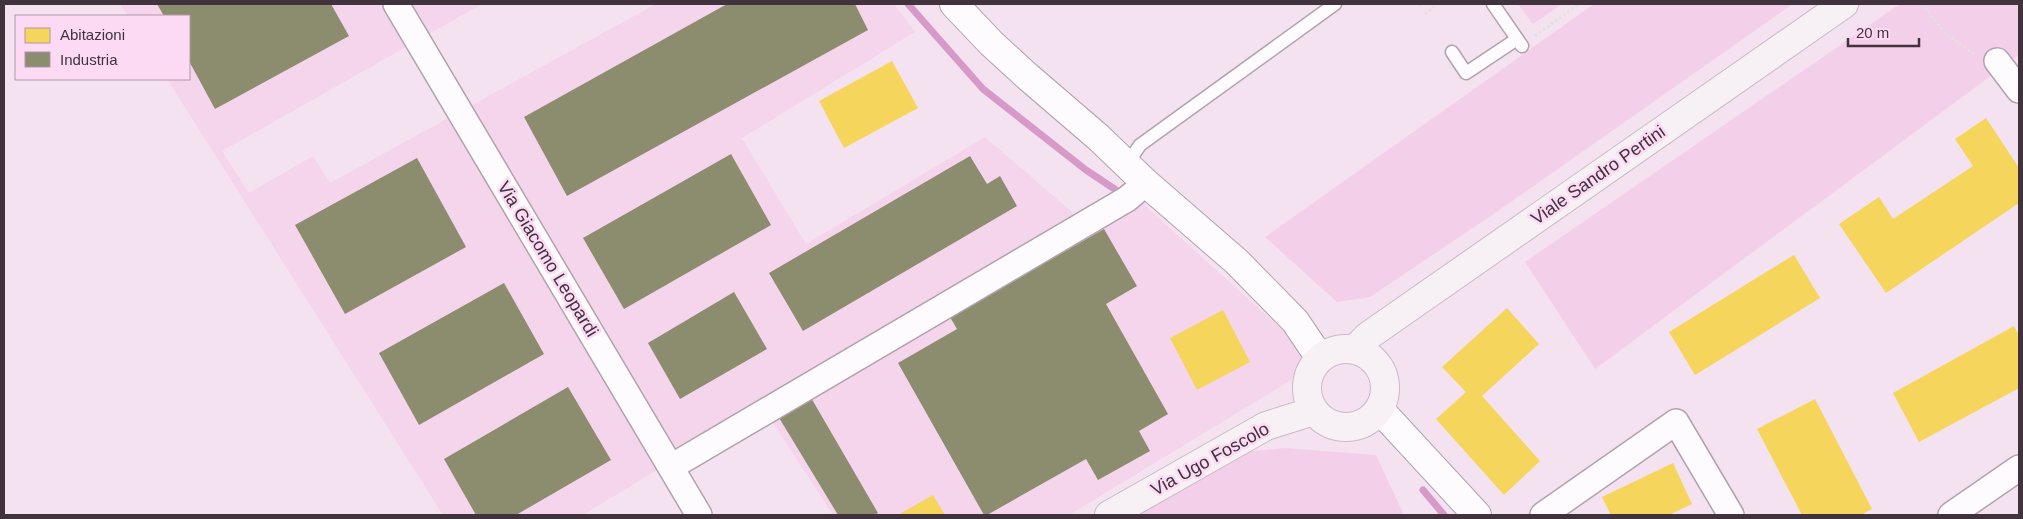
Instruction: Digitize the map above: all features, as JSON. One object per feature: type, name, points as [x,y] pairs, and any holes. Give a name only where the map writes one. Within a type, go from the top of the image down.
[{"type":"main road","name":"Viale Sandro Pertini","points":[[1355,350],[1379,329],[1844,4]]},
{"type":"main road","points":[[1342,349],[1355,350],[1368,355],[1378,364],[1385,380],[1385,394],[1380,410],[1363,424],[1350,427],[1336,426],[1324,420],[1314,410],[1308,396],[1307,382],[1312,369],[1320,358],[1342,349]]},
{"type":"main road","name":"Via Ugo Foscolo","points":[[1109,515],[1266,426],[1314,410]]},
{"type":"street","name":"Via Giacomo Leopardi","points":[[396,4],[699,515]]},
{"type":"street","points":[[954,4],[991,43],[1236,261],[1295,321],[1320,358]]},
{"type":"street","points":[[1997,61],[2019,90]]},
{"type":"street","points":[[671,467],[1127,199],[1137,174]]},
{"type":"street","points":[[1380,410],[1477,515]]},
{"type":"street","points":[[1543,515],[1676,422],[1730,515]]},
{"type":"street","points":[[1951,515],[2019,468]]},
{"type":"lane","points":[[1137,174],[1140,145],[1336,4]]},
{"type":"lane","points":[[1452,52],[1466,74],[1520,42],[1493,4]]},
{"type":"path","points":[[1425,14],[1437,4]]},
{"type":"path","points":[[1520,42],[1579,4]]},
{"type":"path","points":[[1922,4],[1946,34],[1980,58],[1997,61]]},
{"type":"shaded area","points":[[120,4],[482,4],[222,151],[249,193],[313,156],[330,183],[656,4],[894,4],[915,32],[742,138],[806,244],[985,137],[1094,231],[1142,203],[1298,344],[1306,354],[1303,365],[1288,382],[1069,515],[833,515],[762,406],[583,515],[443,515],[168,80],[190,80],[190,15],[127,15]]},
{"type":"shaded area","points":[[1518,4],[1562,4],[1533,24]]},
{"type":"shaded area","points":[[1594,4],[1793,4],[1495,213],[1370,297],[1337,302],[1265,237]]},
{"type":"shaded area","points":[[1900,4],[2019,4],[2019,55],[1595,369],[1525,262]]},
{"type":"shaded area","points":[[1285,448],[1376,455],[1404,515],[1138,515],[1243,452]]},
{"type":"building: Abitazioni","points":[[892,61],[918,108],[844,148],[819,101]]},
{"type":"building: Abitazioni","points":[[1986,118],[2019,168],[2019,203],[1886,293],[1839,224],[1879,197],[1893,219],[1973,166],[1955,139]]},
{"type":"building: Abitazioni","points":[[1794,255],[1820,298],[1695,375],[1669,332]]},
{"type":"building: Abitazioni","points":[[1507,308],[1539,344],[1482,396],[1540,461],[1504,495],[1436,419],[1466,392],[1442,367]]},
{"type":"building: Abitazioni","points":[[1223,310],[1250,362],[1197,390],[1170,338]]},
{"type":"building: Abitazioni","points":[[2014,326],[2019,336],[2019,388],[1919,442],[1893,393]]},
{"type":"building: Abitazioni","points":[[1815,399],[1872,509],[1861,515],[1802,515],[1757,429]]},
{"type":"building: Abitazioni","points":[[1673,463],[1692,504],[1669,515],[1611,515],[1602,497]]},
{"type":"building: Abitazioni","points":[[933,495],[945,515],[898,515]]},
{"type":"building: Industria","points":[[157,4],[331,4],[349,36],[215,109],[190,63],[190,15],[163,15]]},
{"type":"building: Industria","points":[[727,4],[855,4],[868,30],[567,196],[524,117]]},
{"type":"building: Industria","points":[[731,154],[771,225],[624,309],[583,238]]},
{"type":"building: Industria","points":[[970,156],[987,184],[1000,176],[1017,206],[803,331],[769,273]]},
{"type":"building: Industria","points":[[417,158],[466,247],[345,314],[295,225]]},
{"type":"building: Industria","points":[[1104,229],[1137,286],[1106,304],[1168,414],[1139,431],[1150,451],[1098,480],[1086,459],[984,515],[898,363],[957,329],[950,317]]},
{"type":"building: Industria","points":[[504,283],[544,354],[419,425],[379,353]]},
{"type":"building: Industria","points":[[734,292],[767,349],[680,399],[648,343]]},
{"type":"building: Industria","points":[[568,387],[611,460],[516,515],[476,515],[444,459]]},
{"type":"building: Industria","points":[[810,396],[878,513],[874,515],[838,515],[778,416]]},
{"type":"waterway","points":[[908,4],[983,89],[1086,170],[1119,192]]},
{"type":"waterway","points":[[1423,490],[1444,515]]}]
